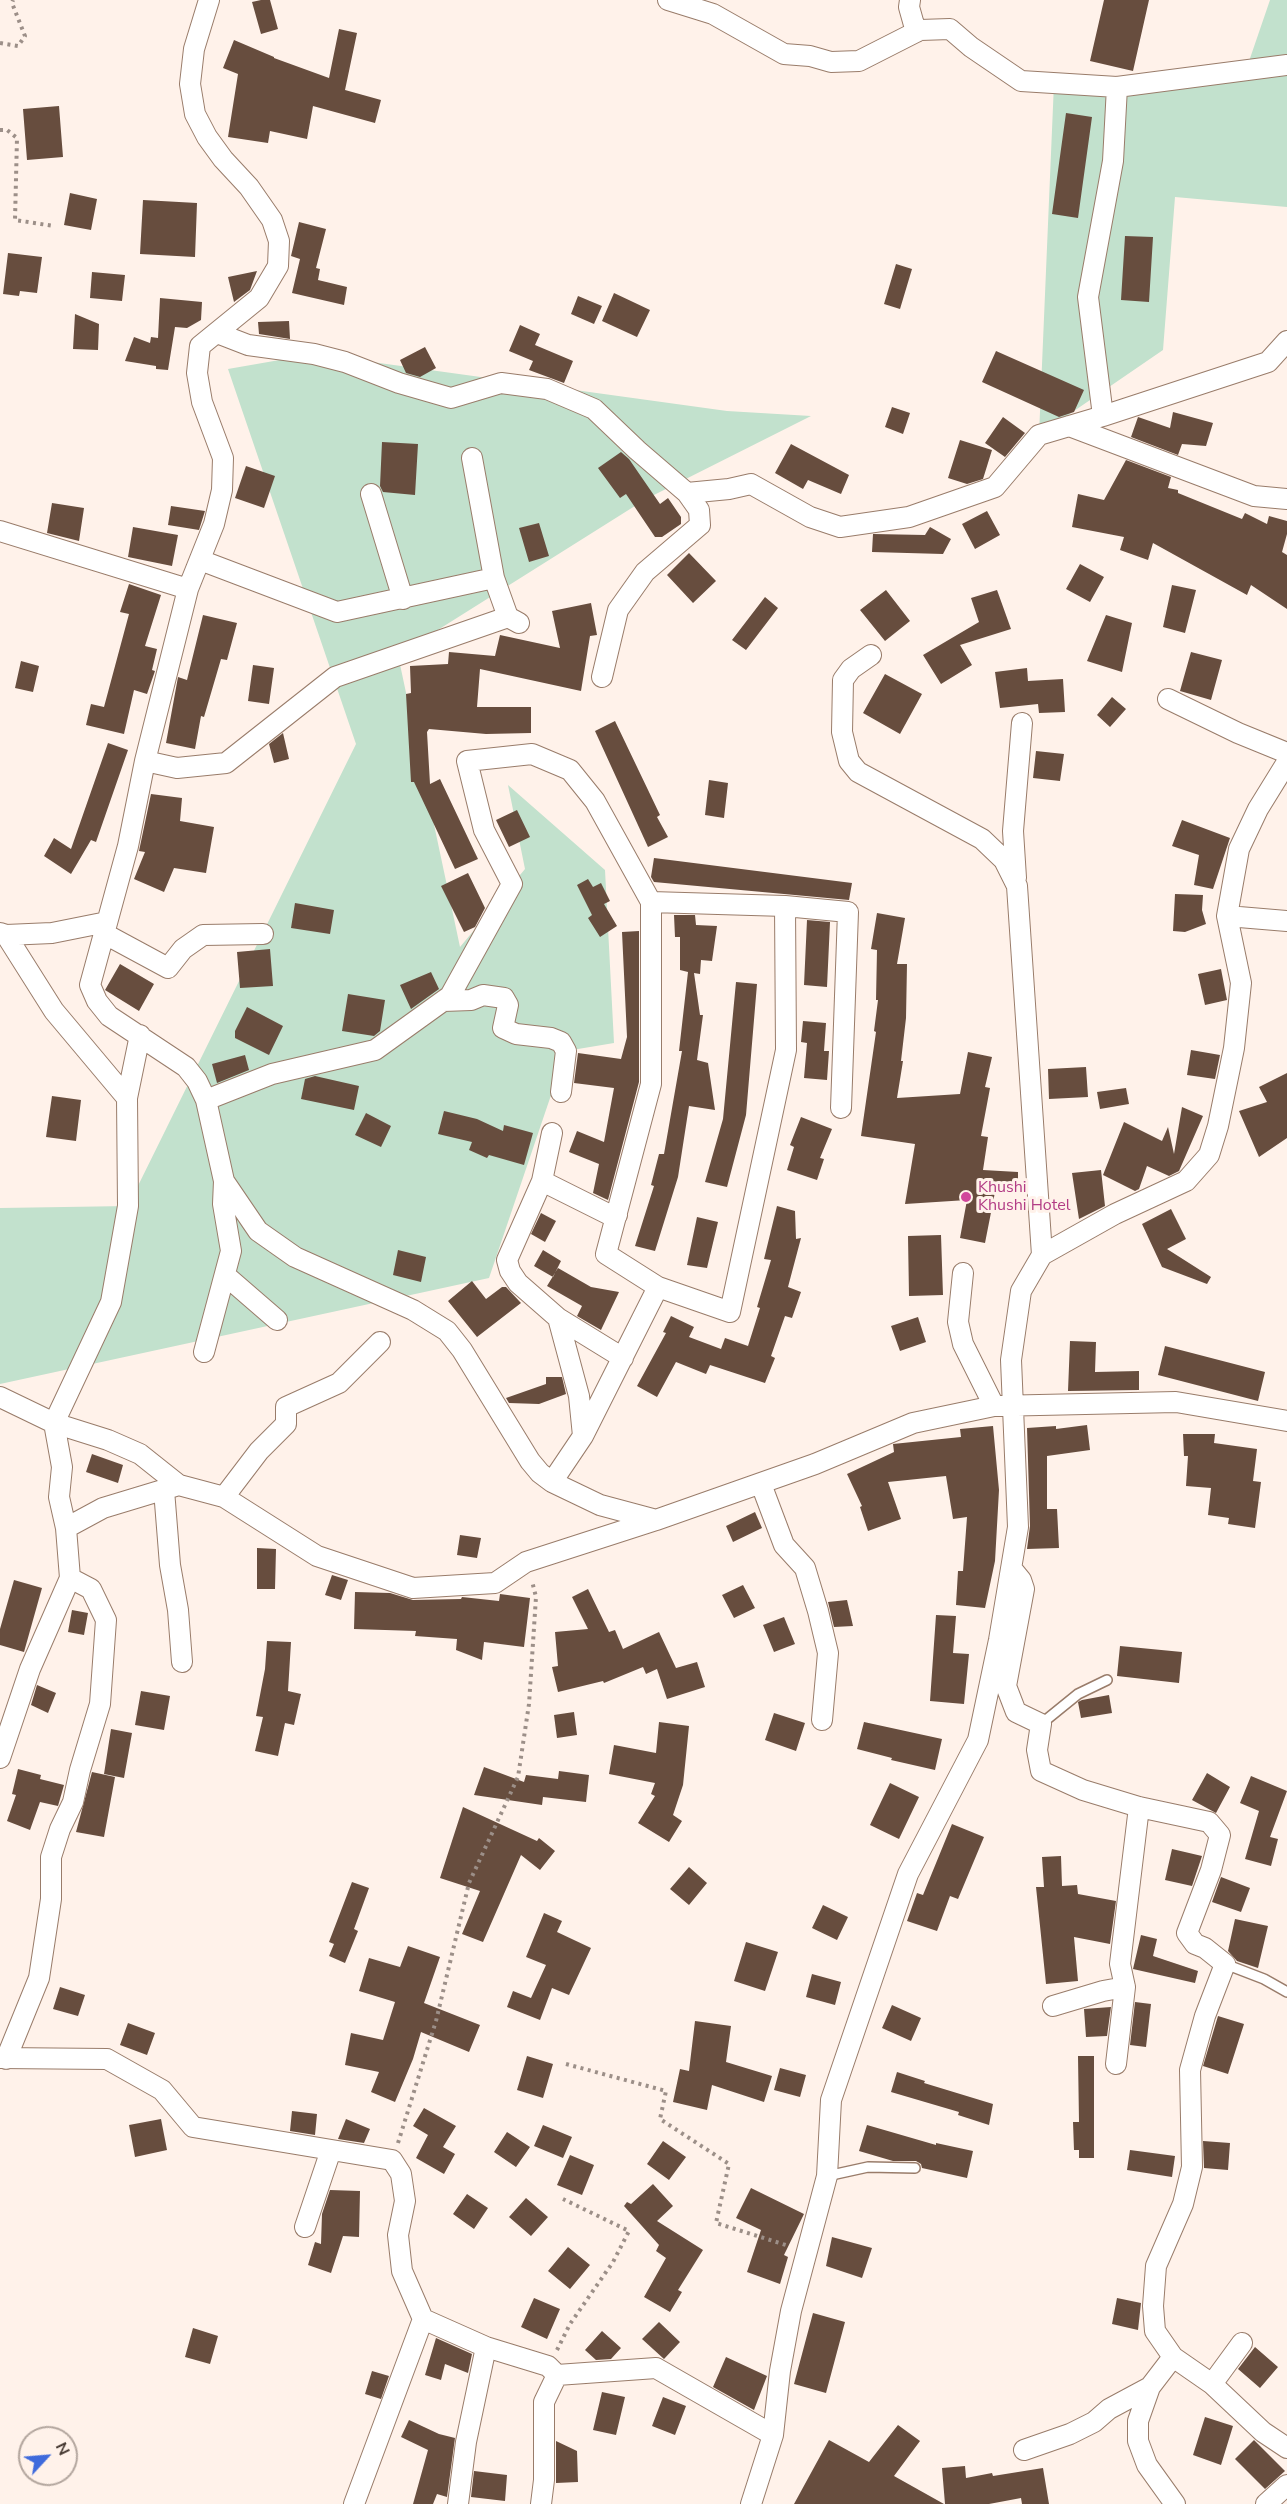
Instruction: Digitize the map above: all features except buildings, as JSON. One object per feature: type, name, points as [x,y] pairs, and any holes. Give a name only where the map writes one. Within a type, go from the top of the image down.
[{"type":"street","points":[[204,1352],[231,1251],[223,1204],[224,1181],[206,1100],[186,1067],[109,1016],[97,1001],[90,985],[128,846],[145,761],[188,589],[214,524],[222,490],[223,458],[202,402],[196,373],[200,346],[259,298],[278,266],[279,241],[272,220],[249,187],[223,159],[207,137],[195,114],[190,84],[194,49],[209,0]]},
{"type":"street","points":[[910,0],[909,7],[916,32]]},
{"type":"street","points":[[675,2],[713,14],[784,54],[810,56],[831,62],[859,61],[916,32],[950,29],[1020,81],[1117,87],[1287,65]]},
{"type":"street","points":[[1103,416],[1088,297],[1113,161],[1117,87]]},
{"type":"street","points":[[217,333],[248,345],[314,354],[345,362],[451,398],[501,383],[548,389],[594,409],[687,493],[699,510],[700,525],[645,572],[618,610],[602,677]]},
{"type":"street","points":[[687,493],[729,489],[751,484],[810,517],[840,527],[909,517],[996,487],[1039,435],[1268,362],[1287,341]]},
{"type":"street","points":[[1069,426],[1254,496],[1287,499]]},
{"type":"street","points":[[145,761],[177,768],[226,764],[335,677],[513,620],[494,578],[472,458]]},
{"type":"street","points":[[371,494],[403,599]]},
{"type":"street","points":[[0,531],[188,589]]},
{"type":"street","points":[[200,560],[337,612],[494,578]]},
{"type":"street","points":[[871,655],[851,669],[843,680],[842,732],[849,761],[858,772],[982,838],[1004,861],[1017,886]]},
{"type":"street","points":[[1168,699],[1238,733],[1287,753]]},
{"type":"street","points":[[1022,723],[1013,831],[1042,1255]]},
{"type":"street","points":[[206,1100],[272,1074],[375,1050],[450,996],[512,884],[484,830],[467,761],[532,754],[570,770],[595,801],[651,902],[651,1084],[606,1254],[658,1287],[730,1312],[786,1050],[785,906]]},
{"type":"street","points":[[751,2504],[773,2435],[791,2311],[827,2176],[831,2100],[908,1874],[978,1740],[1012,1569],[1018,1527],[1011,1360],[1021,1291],[1042,1255],[1115,1214],[1186,1181],[1209,1155],[1218,1126],[1234,1048],[1241,983],[1227,916],[1239,849],[1258,809],[1287,762]]},
{"type":"street","points":[[651,902],[785,906],[848,912],[841,1108]]},
{"type":"street","points":[[1227,916],[1287,921]]},
{"type":"street","points":[[3,934],[52,933],[106,928],[168,968],[183,949],[203,935],[263,934]]},
{"type":"street","points":[[3,934],[54,1011],[127,1098]]},
{"type":"street","points":[[444,1001],[471,1000],[483,995],[504,998],[508,1005],[503,1028],[516,1034],[551,1038],[561,1042],[566,1051],[561,1092]]},
{"type":"street","points":[[0,1758],[30,1669],[70,1578],[66,1528],[59,1497],[62,1467],[54,1423],[111,1302],[128,1206],[127,1098],[140,1035]]},
{"type":"street","points":[[552,1133],[542,1181],[507,1260],[510,1271],[518,1283],[558,1318],[623,1358]]},
{"type":"street","points":[[224,1181],[258,1231],[295,1257],[413,1310],[447,1331],[472,1365],[530,1461],[540,1473],[552,1482],[600,1505],[656,1520]]},
{"type":"street","points":[[542,1181],[608,1214],[616,1215]]},
{"type":"street","points":[[963,1273],[958,1322],[963,1344],[994,1406]]},
{"type":"street","points":[[225,1275],[278,1320]]},
{"type":"street","points":[[552,1482],[582,1436],[658,1287]]},
{"type":"street","points":[[558,1318],[579,1396],[582,1436]]},
{"type":"street","points":[[224,1497],[260,1451],[286,1424],[286,1407],[339,1383],[380,1342]]},
{"type":"street","points":[[0,1397],[54,1423],[108,1440],[140,1454],[172,1487],[170,1565],[178,1610],[182,1662]]},
{"type":"street","points":[[66,1528],[103,1508],[172,1487],[224,1497],[317,1556],[413,1588],[495,1582],[526,1562],[761,1484],[913,1423],[994,1406],[1176,1402],[1287,1421]]},
{"type":"street","points":[[761,1484],[784,1545],[805,1568],[818,1611],[828,1653],[822,1720]]},
{"type":"street","points":[[1012,1569],[1024,1589],[1006,1686],[1016,1712],[1041,1724],[1036,1750],[1041,1771],[1083,1790],[1139,1807],[1209,1822],[1220,1835],[1211,1870],[1187,1933],[1195,1944],[1205,1948],[1225,1964],[1205,2016],[1190,2070],[1192,2167],[1183,2204],[1156,2266],[1152,2306],[1155,2331],[1173,2357],[1212,2384],[1263,2432],[1287,2448]]},
{"type":"street","points":[[70,1578],[91,1589],[106,1620],[100,1704],[73,1802],[51,1857],[51,1899],[39,1978],[3,2059],[107,2060],[162,2091],[193,2127],[392,2160],[401,2174],[405,2201],[398,2235],[402,2271],[423,2319],[486,2347],[552,2370],[656,2368],[773,2435]]},
{"type":"street","points":[[1116,2064],[1125,1987],[1120,1964],[1139,1807]]},
{"type":"street","points":[[1053,2006],[1125,1987]]},
{"type":"street","points":[[305,2227],[331,2150]]},
{"type":"street","points":[[354,2504],[423,2319]]},
{"type":"street","points":[[1212,2384],[1242,2343]]},
{"type":"street","points":[[458,2504],[466,2442],[486,2347]]},
{"type":"street","points":[[1173,2357],[1150,2387],[1138,2421],[1138,2441],[1147,2465],[1175,2504]]},
{"type":"street","points":[[541,2504],[544,2480],[544,2402],[552,2370]]},
{"type":"street","points":[[1024,2450],[1070,2434],[1094,2422],[1109,2409],[1150,2387]]},
{"type":"lane","points":[[1041,1724],[1078,1694],[1107,1680]]},
{"type":"lane","points":[[1225,1964],[1264,1979],[1287,1992]]},
{"type":"lane","points":[[827,2176],[868,2167],[915,2168]]},
{"type":"path","points":[[0,44],[18,46],[25,36],[12,3],[13,0]]},
{"type":"path","points":[[0,130],[7,130],[17,138],[15,220],[54,226]]},
{"type":"path","points":[[392,2160],[436,2021],[469,1883],[518,1777],[529,1704],[536,1597],[526,1562]]},
{"type":"path","points":[[566,2064],[666,2091],[660,2119],[729,2164],[716,2223],[807,2251]]},
{"type":"path","points":[[552,2370],[570,2324],[613,2262],[629,2231],[562,2199]]},
{"type":"green space","points":[[1270,0],[1287,0],[1287,207],[1175,197],[1163,350],[1039,435],[1054,83],[1246,70]]},
{"type":"green space","points":[[314,354],[727,411],[811,416],[646,499],[398,655],[460,947],[525,869],[508,785],[605,870],[614,1043],[566,1051],[489,1278],[0,1384],[0,1208],[128,1206],[356,744],[228,369]]},
{"type":"place","name":"Khushi Khushi Hotel","points":[[966,1197]]}]
